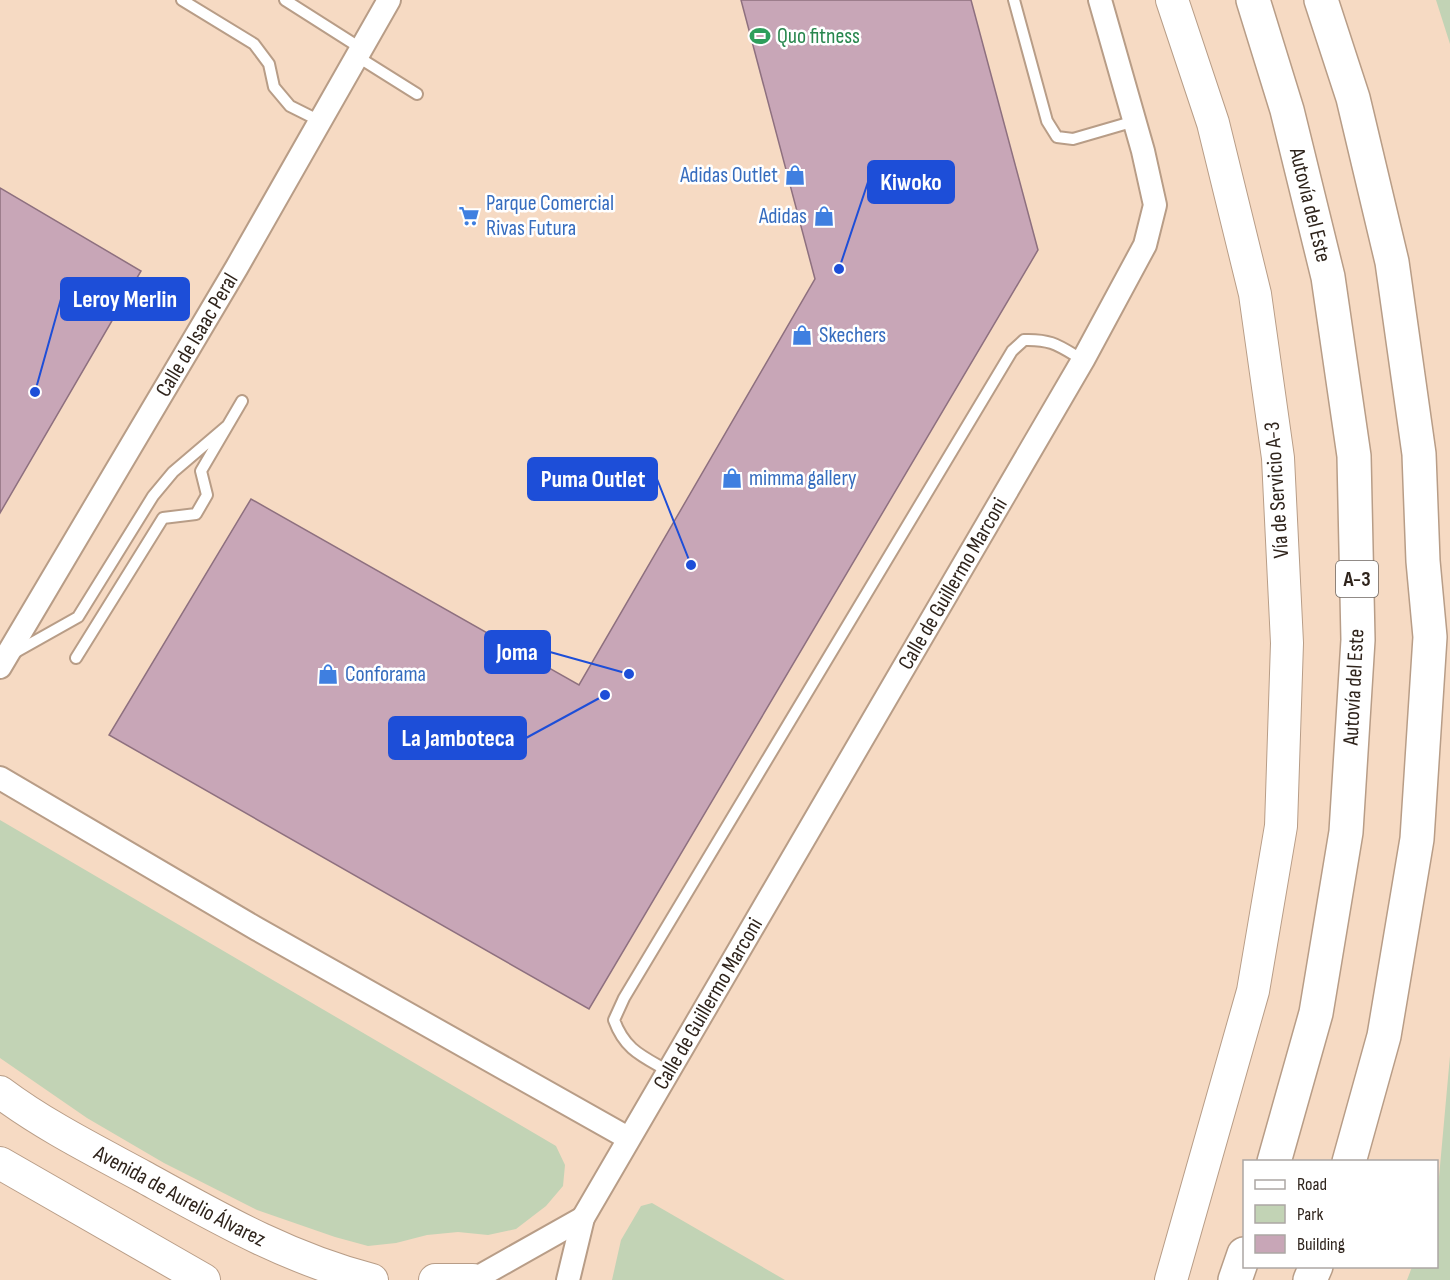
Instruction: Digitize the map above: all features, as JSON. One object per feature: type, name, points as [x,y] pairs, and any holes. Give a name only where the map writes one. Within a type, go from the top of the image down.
[{"type":"highway","name":"Autovía del Este","points":[[1253,0],[1287,110],[1328,277],[1354,456],[1358,640],[1346,832],[1316,1013],[1274,1160]]},
{"type":"highway","points":[[1321,0],[1353,98],[1392,262],[1419,454],[1423,561],[1430,637],[1417,839],[1384,1036],[1350,1160]]},
{"type":"highway","points":[[1235,1280],[1243,1259]]},
{"type":"main road","name":"Vía de Servicio A-3","points":[[1172,0],[1214,123],[1255,294],[1278,458],[1287,643],[1281,826],[1253,991],[1197,1189]]},
{"type":"main road","name":"Avenida de Aurelio Álvarez","points":[[0,1092],[74,1139],[248,1235],[306,1259],[372,1280]]},
{"type":"main road","points":[[0,1163],[204,1280]]},
{"type":"main road","points":[[1148,1280],[1197,1189]]},
{"type":"main road","points":[[1171,1280],[1197,1189]]},
{"type":"main road","points":[[435,1280],[473,1280]]},
{"type":"street","name":"Calle de Isaac Peral","points":[[3,662],[237,267],[389,0]]},
{"type":"street","name":"Calle de Guillermo Marconi","points":[[568,1280],[583,1218],[1083,360],[1145,245],[1155,205],[1135,122],[1100,0]]},
{"type":"street","points":[[0,778],[257,929],[628,1138]]},
{"type":"street","points":[[473,1280],[583,1218]]},
{"type":"lane","points":[[182,0],[254,44],[269,64],[274,87],[290,106],[320,122]]},
{"type":"lane","points":[[285,0],[417,94]]},
{"type":"lane","points":[[1014,0],[1047,121],[1057,137],[1073,139],[1135,122]]},
{"type":"lane","points":[[668,1071],[632,1049],[620,1037],[614,1020],[624,998],[1012,351],[1024,340],[1042,339],[1083,360]]},
{"type":"lane","points":[[76,658],[163,518],[196,514],[207,495],[201,471],[242,401]]},
{"type":"lane","points":[[3,662],[78,617],[153,496],[173,472],[227,426]]},
{"type":"green space","points":[[1436,0],[1450,0],[1450,44]]},
{"type":"green space","points":[[0,820],[556,1146],[565,1165],[563,1186],[546,1206],[516,1229],[488,1235],[458,1232],[427,1235],[396,1243],[368,1246],[257,1210],[164,1163],[87,1118],[0,1058]]},
{"type":"green space","points":[[1450,1056],[1450,1280],[1407,1280],[1412,1268],[1438,1268],[1438,1188]]},
{"type":"green space","points":[[652,1203],[785,1280],[612,1280],[621,1240],[641,1206]]},
{"type":"building","points":[[741,0],[971,0],[1038,250],[589,1009],[109,735],[251,499],[579,685],[815,279]]},
{"type":"building","points":[[0,188],[141,271],[0,513]]},
{"type":"place","name":"Quo fitness","points":[[760,36]]},
{"type":"place","name":"Adidas Outlet","points":[[795,175]]},
{"type":"place","name":"Parque Comercial Rivas Futura","points":[[469,216]]},
{"type":"place","name":"Adidas","points":[[824,216]]},
{"type":"place","name":"Kiwoko","points":[[839,269]]},
{"type":"place","name":"Skechers","points":[[802,335]]},
{"type":"place","name":"Leroy Merlin","points":[[35,392]]},
{"type":"place","name":"mimma gallery","points":[[732,478]]},
{"type":"place","name":"Puma Outlet","points":[[691,565]]},
{"type":"place","name":"Conforama","points":[[328,674]]},
{"type":"place","name":"Joma","points":[[629,674]]},
{"type":"place","name":"La Jamboteca","points":[[605,695]]}]
